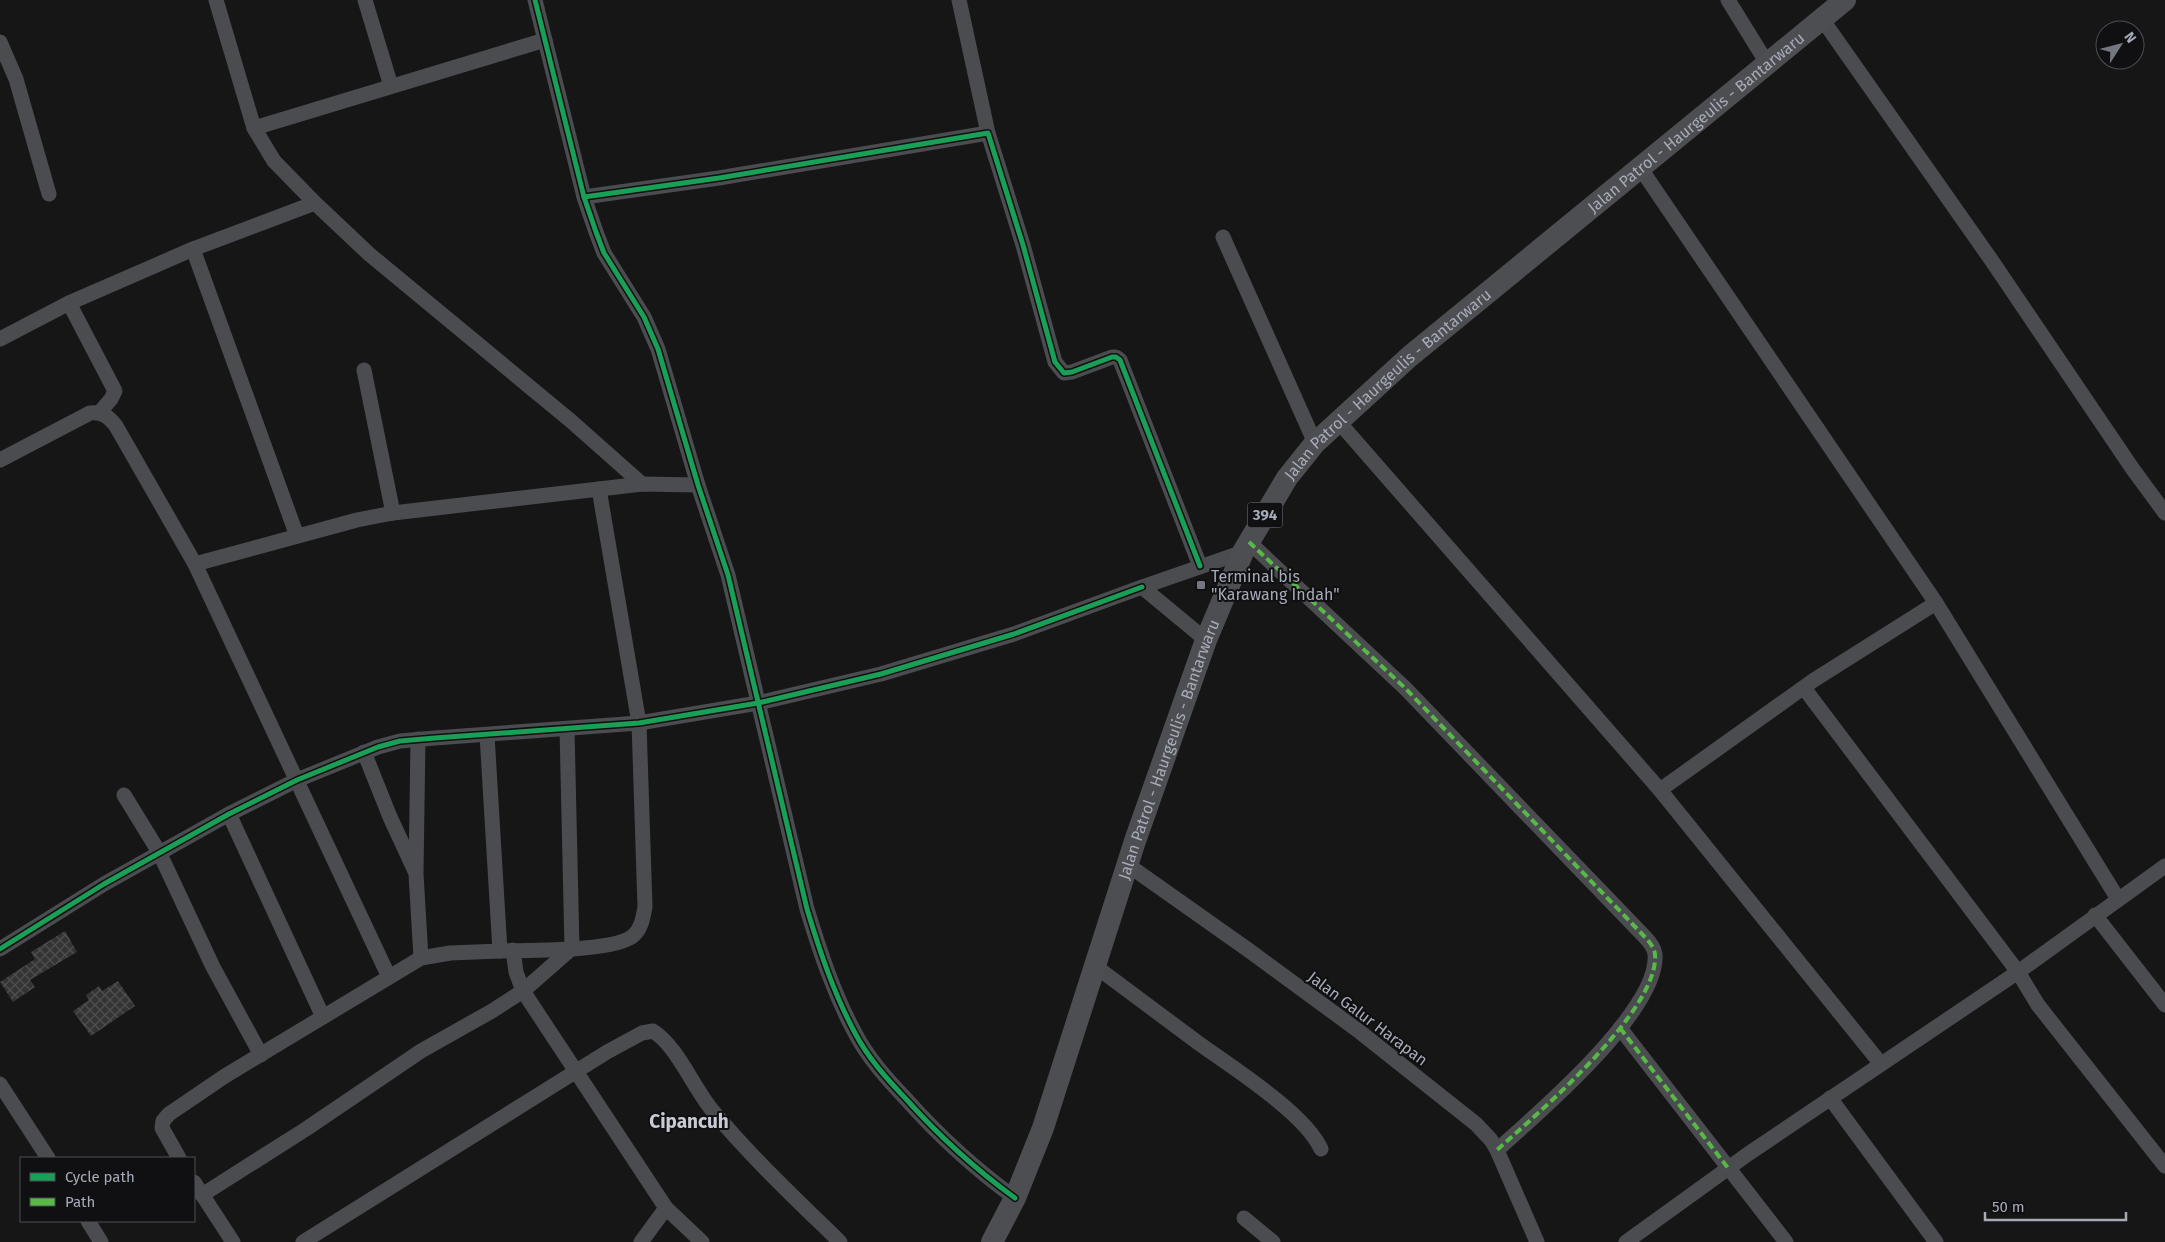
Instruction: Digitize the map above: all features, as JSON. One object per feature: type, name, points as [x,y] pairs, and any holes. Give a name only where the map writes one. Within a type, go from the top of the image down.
[{"type":"main road","name":"Jalan Patrol - Haurgeulis - Bantarwaru","points":[[992,1242],[1015,1198],[1043,1128],[1128,865],[1206,640],[1246,547],[1287,478],[1315,443],[1409,357],[1641,169],[1766,63],[1845,0]]},
{"type":"street","points":[[216,0],[254,128],[274,162],[369,254],[563,414],[642,484]]},
{"type":"street","points":[[365,0],[391,86]]},
{"type":"street","points":[[535,0],[584,197],[604,254],[644,317],[658,349],[698,485],[734,594],[807,909],[820,953],[855,1034],[888,1081],[938,1134],[985,1177],[1015,1198]]},
{"type":"street","points":[[959,0],[988,133],[1023,245],[1055,362],[1064,373],[1072,372],[1112,357],[1120,360],[1200,566]]},
{"type":"street","points":[[1728,0],[1766,63]]},
{"type":"street","points":[[1822,19],[1992,261],[2132,468],[2165,513]]},
{"type":"street","points":[[254,128],[545,40]]},
{"type":"street","points":[[0,42],[16,79],[49,194]]},
{"type":"street","points":[[584,197],[738,175],[988,133]]},
{"type":"street","points":[[1641,169],[1936,603],[2118,899]]},
{"type":"street","points":[[0,339],[69,303],[193,249],[315,203]]},
{"type":"street","points":[[1222,236],[1315,443]]},
{"type":"street","points":[[193,249],[297,536]]},
{"type":"street","points":[[69,303],[114,391],[111,400],[100,412]]},
{"type":"street","points":[[364,370],[393,513]]},
{"type":"street","points":[[0,460],[90,413],[100,412],[116,426],[195,564],[389,978]]},
{"type":"street","points":[[1338,421],[1581,697],[1660,790],[1881,1064]]},
{"type":"street","points":[[195,564],[357,520],[393,513],[642,484],[698,485]]},
{"type":"street","points":[[178,1157],[164,1135],[162,1128],[163,1121],[186,1101],[421,958],[450,953],[572,948],[620,943],[633,936],[641,926],[645,907],[639,723],[598,489]]},
{"type":"street","points":[[0,949],[159,852],[229,814],[297,780],[364,752],[400,741],[639,723],[758,703],[881,674],[1014,634],[1200,566],[1246,547],[1406,688],[1651,944],[1655,953],[1653,974],[1644,996],[1620,1028],[1564,1091],[1497,1150]]},
{"type":"street","points":[[1142,587],[1206,640]]},
{"type":"street","points":[[1660,790],[1804,688],[1936,603]]},
{"type":"street","points":[[1804,688],[2018,972],[2038,1005],[2165,1166]]},
{"type":"street","points":[[567,729],[572,948]]},
{"type":"street","points":[[487,735],[507,951],[523,991],[666,1208],[702,1242]]},
{"type":"street","points":[[418,739],[416,874],[421,958]]},
{"type":"street","points":[[364,752],[390,817],[416,874]]},
{"type":"street","points":[[124,795],[159,852],[213,967],[261,1055]]},
{"type":"street","points":[[229,814],[324,1017]]},
{"type":"street","name":"Jalan Galur Harapan","points":[[1128,865],[1360,1032],[1476,1124],[1491,1140],[1497,1150],[1537,1242]]},
{"type":"street","points":[[1626,1242],[1728,1168],[2018,972],[2165,866]]},
{"type":"street","points":[[2095,915],[2165,1004]]},
{"type":"street","points":[[202,1195],[306,1129],[422,1051],[523,991],[572,948]]},
{"type":"street","points":[[1095,966],[1259,1087],[1304,1124],[1316,1138],[1321,1149]]},
{"type":"street","points":[[1620,1028],[1786,1242]]},
{"type":"street","points":[[303,1242],[577,1072],[642,1033],[652,1031],[662,1037],[712,1110],[786,1189],[840,1242]]},
{"type":"street","points":[[0,1084],[47,1157]]},
{"type":"street","points":[[1830,1098],[1936,1242]]},
{"type":"street","points":[[195,1184],[233,1242]]},
{"type":"street","points":[[641,1242],[666,1208]]},
{"type":"street","points":[[1244,1218],[1272,1242]]},
{"type":"street","points":[[89,1222],[101,1242]]},
{"type":"building","points":[[65,931],[77,952],[30,980],[35,987],[13,1002],[0,982],[35,959],[31,952]]},
{"type":"building","points":[[118,981],[135,1006],[91,1036],[73,1011],[89,1000],[86,995],[99,986],[102,991]]},
{"type":"marked path","points":[[1249,542],[1405,688],[1645,937],[1653,949],[1655,954],[1651,977],[1638,1003],[1618,1031],[1566,1087],[1497,1150]]},
{"type":"marked path","points":[[1620,1028],[1728,1168]]},
{"type":"cycle path","points":[[535,0],[584,197],[604,253],[644,317],[658,349],[698,485],[728,575],[807,909],[834,988],[860,1042],[885,1076],[944,1139],[986,1176],[1015,1198]]},
{"type":"cycle path","points":[[584,197],[719,178],[988,133],[1023,245],[1055,362],[1064,373],[1072,372],[1112,357],[1120,360],[1200,566]]},
{"type":"cycle path","points":[[0,949],[104,884],[229,814],[297,780],[378,747],[400,741],[639,723],[758,703],[881,674],[1014,634],[1142,587]]},
{"type":"place","name":"Terminal bis \"Karawang Indah\"","points":[[1201,585]]},
{"type":"district","name":"Cipancuh","points":[[689,1121]]}]
